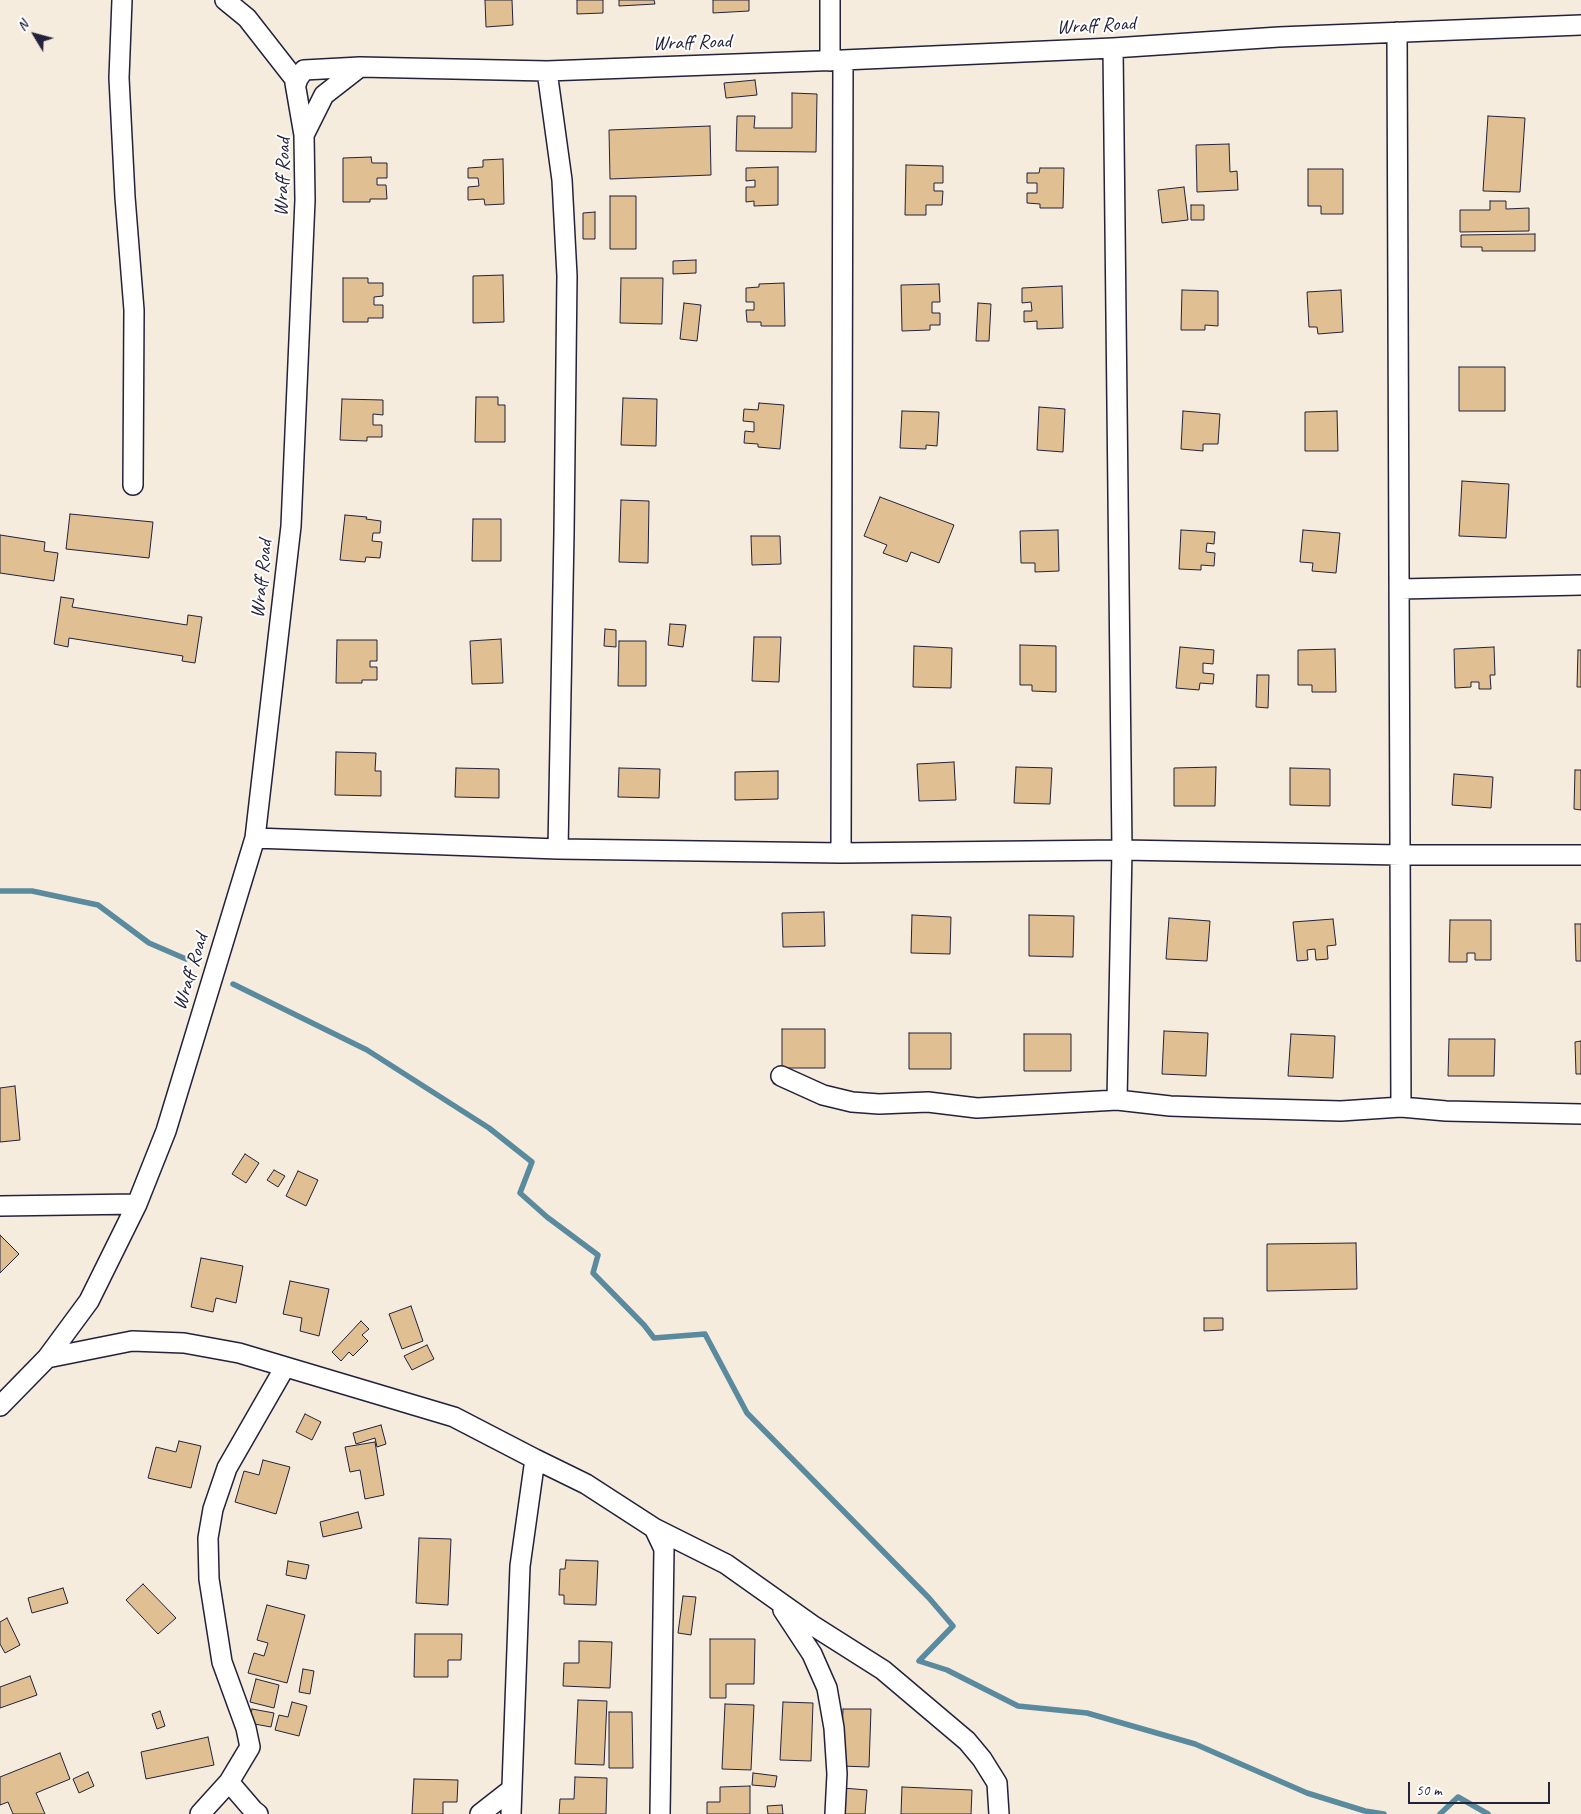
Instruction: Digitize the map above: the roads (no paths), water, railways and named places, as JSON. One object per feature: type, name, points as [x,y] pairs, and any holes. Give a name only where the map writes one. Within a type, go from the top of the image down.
[{"type":"street","points":[[122,0],[119,78],[125,197],[134,310],[133,485]]},
{"type":"street","points":[[225,0],[247,18],[297,82]]},
{"type":"street","points":[[830,0],[837,61],[841,853]]},
{"type":"street","name":"Wraff Road","points":[[0,1406],[47,1358],[89,1301],[137,1204],[166,1131],[255,838],[291,526],[305,200],[304,136],[324,95],[360,67],[547,71],[837,61],[1113,48],[1279,37],[1581,25]]},
{"type":"street","points":[[1397,32],[1401,1107]]},
{"type":"street","points":[[1113,48],[1122,850],[1117,1100]]},
{"type":"street","points":[[304,136],[295,83],[304,70],[360,67]]},
{"type":"street","points":[[547,71],[562,180],[567,276],[558,849]]},
{"type":"street","points":[[1400,589],[1581,585]]},
{"type":"street","points":[[255,838],[558,849],[841,853],[1122,850],[1401,855],[1581,855]]},
{"type":"street","points":[[781,1076],[823,1095],[852,1102],[879,1104],[928,1102],[977,1108],[1117,1100],[1170,1106],[1282,1110],[1341,1111],[1401,1107],[1446,1111],[1581,1114]]},
{"type":"street","points":[[0,1206],[137,1204]]},
{"type":"street","points":[[47,1358],[132,1341],[184,1343],[239,1353],[454,1416],[586,1484],[654,1528],[726,1564],[812,1625],[883,1670],[967,1741],[982,1759],[997,1783],[999,1814]]},
{"type":"street","points":[[200,1814],[229,1782],[250,1747],[246,1728],[222,1662],[209,1579],[208,1538],[213,1509],[227,1468],[284,1366]]},
{"type":"street","points":[[511,1814],[520,1566],[535,1459]]},
{"type":"street","points":[[654,1528],[664,1549],[660,1814]]},
{"type":"street","points":[[777,1600],[812,1654],[827,1688],[834,1728],[837,1774],[834,1814]]},
{"type":"street","points":[[229,1782],[258,1814]]},
{"type":"street","points":[[480,1814],[512,1789]]},
{"type":"waterway","points":[[0,891],[32,891],[98,905],[149,943],[186,959]]},
{"type":"waterway","points":[[233,984],[367,1050],[489,1128],[532,1162],[520,1193],[547,1217],[598,1255],[593,1273],[644,1325],[654,1338],[705,1334],[747,1413],[929,1598],[953,1626],[919,1661],[947,1670],[1018,1706],[1087,1713],[1195,1744],[1307,1793],[1365,1811],[1384,1814]]},
{"type":"waterway","points":[[1440,1814],[1458,1797],[1488,1814]]}]
